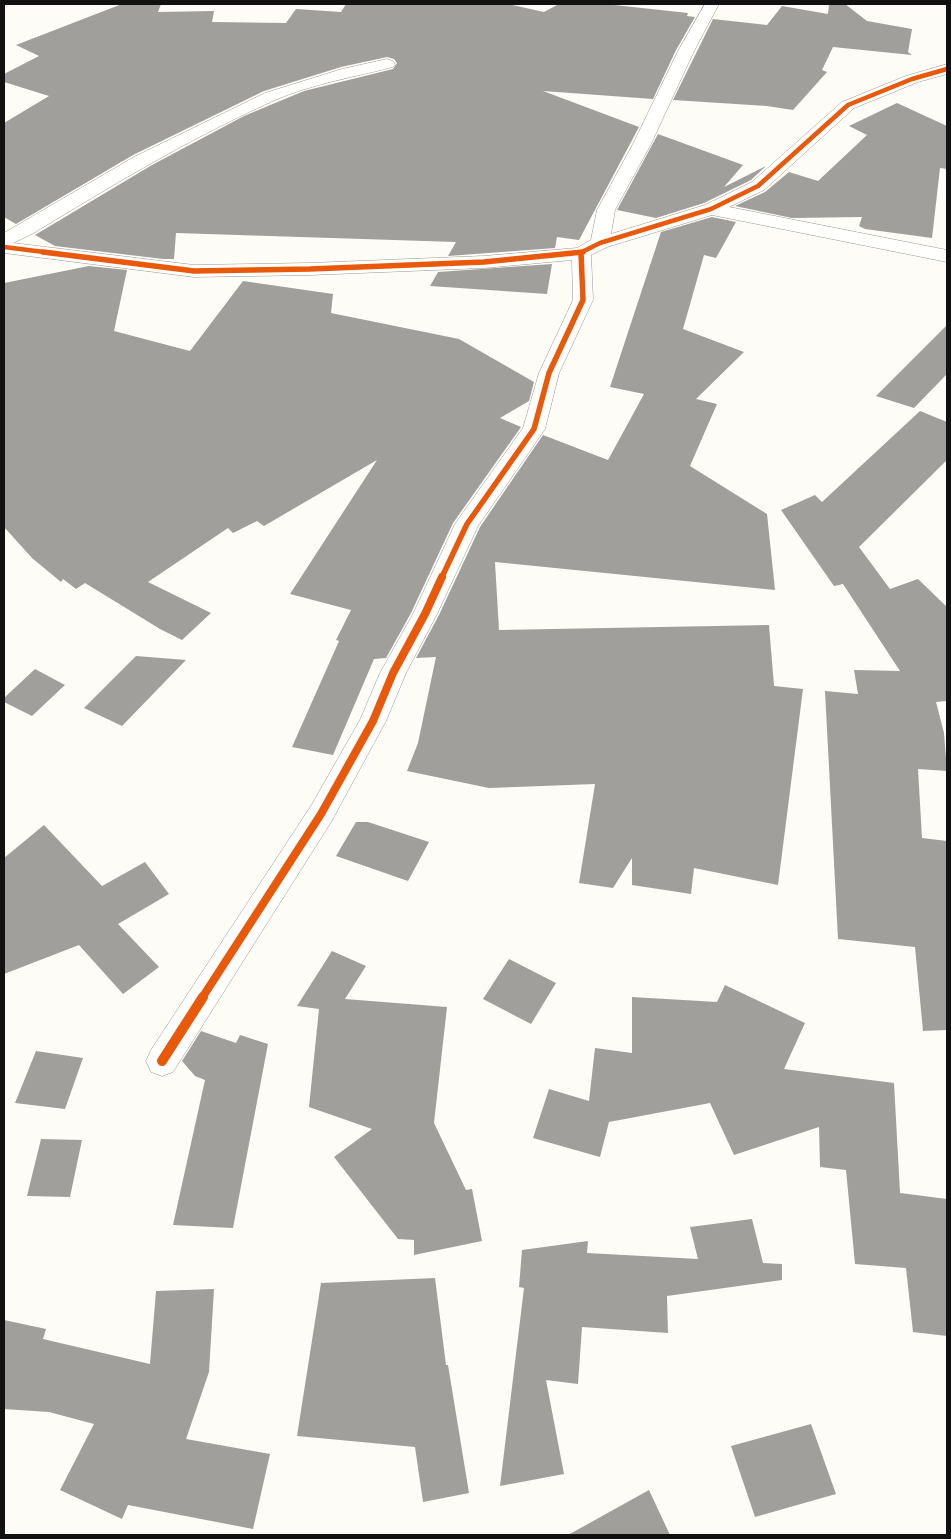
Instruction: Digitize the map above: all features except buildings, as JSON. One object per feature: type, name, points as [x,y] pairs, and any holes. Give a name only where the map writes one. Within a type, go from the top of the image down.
[{"type":"street","points":[[162,1061],[322,814],[373,720],[393,673],[425,614],[467,524],[534,429],[549,372],[583,300],[591,248],[606,210],[642,144],[686,51],[712,4]]},
{"type":"street","points":[[4,240],[25,230],[140,161],[271,96],[348,72],[387,64]]},
{"type":"street","points":[[4,247],[194,271],[310,269],[484,262],[591,248],[711,208],[758,186],[848,105],[912,79],[947,69]]},
{"type":"street","points":[[711,208],[947,256]]},
{"type":"cycle path","points":[[4,247],[194,271],[310,269],[484,262],[581,253],[600,243],[711,209],[758,186],[848,105],[912,79],[947,69]]},
{"type":"cycle path","points":[[162,1061],[321,814],[373,721],[393,673],[425,614],[467,524],[534,429],[549,373],[583,300],[581,253]]}]
